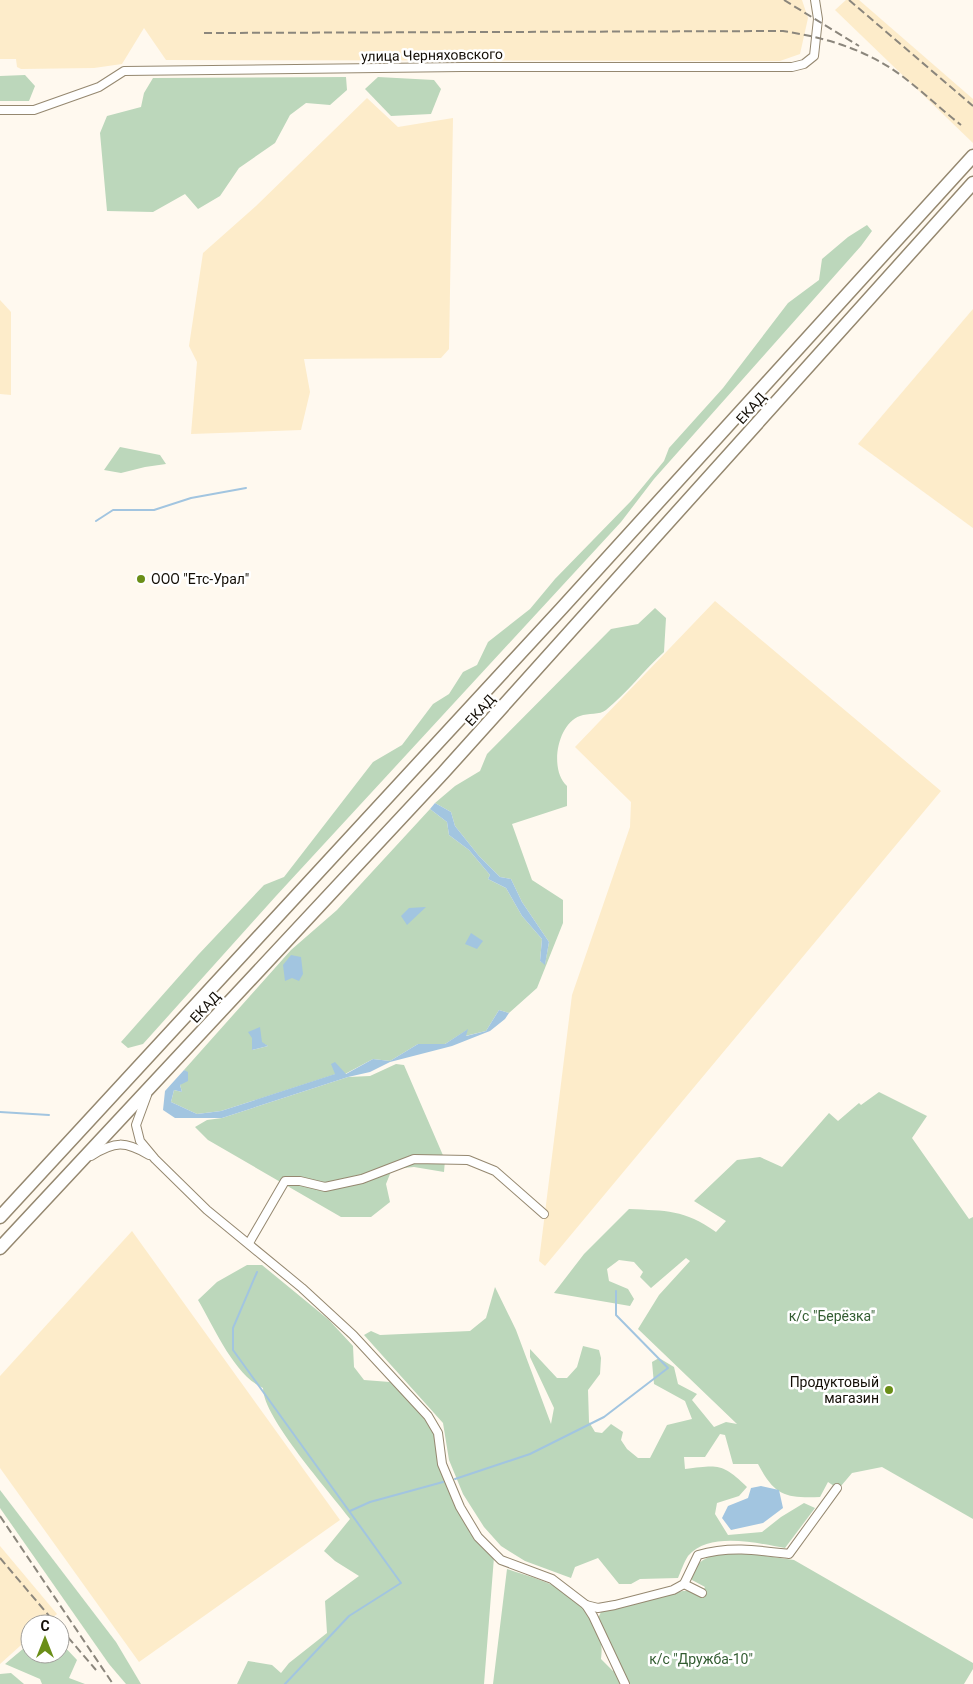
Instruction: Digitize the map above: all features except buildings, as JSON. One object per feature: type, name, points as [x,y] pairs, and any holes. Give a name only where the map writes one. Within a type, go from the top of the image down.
[{"type":"highway","name":"ЕКАД","points":[[0,1217],[555,615],[973,156]]},
{"type":"highway","name":"ЕКАД","points":[[0,1248],[443,773],[973,183]]},
{"type":"street","name":"улица Черняховского","points":[[0,110],[34,110],[99,86],[124,71],[462,67],[792,67],[804,64],[814,56],[818,19],[815,0]]},
{"type":"street","points":[[150,1088],[136,1125],[140,1141],[155,1159],[208,1210],[249,1243],[353,1335],[428,1416],[438,1433],[442,1464],[460,1507],[478,1537],[501,1560],[552,1579],[586,1605],[625,1684]]},
{"type":"street","points":[[81,1162],[110,1146],[124,1143],[134,1146],[155,1159]]},
{"type":"street","points":[[249,1243],[285,1181],[300,1181],[325,1187],[362,1179],[414,1159],[468,1160],[486,1167],[495,1171],[544,1214]]},
{"type":"street","points":[[586,1605],[598,1608],[673,1590],[684,1584],[698,1556],[718,1549],[739,1548],[789,1554],[837,1488]]},
{"type":"street","points":[[684,1584],[702,1593]]},
{"type":"shaded area","points":[[0,0],[802,0],[808,18],[800,54],[780,61],[166,60],[144,28],[122,64],[94,68],[21,69],[17,67],[16,59],[0,59]]},
{"type":"shaded area","points":[[846,0],[859,0],[973,99],[973,143],[835,10]]},
{"type":"shaded area","points":[[367,98],[398,127],[453,118],[449,349],[441,358],[304,359],[310,392],[301,430],[191,434],[197,362],[189,346],[203,253],[256,206]]},
{"type":"shaded area","points":[[0,300],[11,312],[11,395],[0,394]]},
{"type":"shaded area","points":[[973,309],[973,528],[858,444]]},
{"type":"shaded area","points":[[715,601],[941,791],[545,1266],[539,1261],[572,995],[630,827],[631,802],[575,747]]},
{"type":"shaded area","points":[[132,1231],[340,1520],[139,1662],[0,1468],[0,1376]]},
{"type":"shaded area","points":[[0,1546],[57,1614],[20,1614],[20,1646],[0,1664]]},
{"type":"green space","points":[[25,75],[35,86],[29,101],[0,101],[0,76]]},
{"type":"green space","points":[[346,77],[347,90],[330,105],[306,103],[290,115],[275,143],[239,168],[220,196],[198,209],[185,194],[153,212],[107,211],[100,133],[107,116],[141,107],[144,93],[153,78]]},
{"type":"green space","points":[[378,77],[434,80],[441,89],[431,114],[391,116],[365,89]]},
{"type":"green space","points":[[867,225],[872,231],[861,246],[654,479],[621,522],[276,896],[143,1044],[128,1048],[121,1042],[198,955],[264,885],[284,877],[373,762],[402,745],[433,704],[449,694],[463,672],[477,665],[488,642],[530,609],[555,579],[631,501],[664,461],[669,448],[723,388],[788,303],[819,280],[822,259],[848,237]]},
{"type":"green space","points":[[120,447],[160,455],[166,464],[121,473],[104,470]]},
{"type":"green space","points":[[655,608],[666,618],[664,652],[606,710],[601,713],[580,716],[566,728],[561,737],[557,759],[561,779],[567,786],[567,806],[512,824],[532,880],[563,900],[563,923],[537,988],[509,1013],[499,1010],[486,1031],[465,1036],[467,1030],[445,1044],[418,1044],[390,1061],[373,1059],[345,1074],[336,1074],[221,1111],[197,1114],[171,1102],[174,1090],[182,1092],[180,1085],[188,1073],[184,1070],[291,950],[337,910],[430,809],[447,822],[449,835],[469,850],[490,875],[488,879],[506,888],[522,916],[542,939],[540,961],[545,964],[549,942],[522,902],[511,879],[500,877],[479,856],[455,826],[451,812],[435,803],[455,786],[480,771],[487,754],[611,629],[638,624]],"holes":[[[252,1038],[268,1046],[252,1050]]]},
{"type":"green space","points":[[396,1064],[404,1065],[445,1160],[444,1172],[414,1167],[392,1169],[386,1184],[390,1202],[371,1217],[341,1217],[208,1140],[195,1127],[207,1120],[222,1118],[348,1077],[370,1076]]},
{"type":"green space","name":"к/с \"Берёзка\"","points":[[879,1092],[927,1116],[912,1138],[969,1219],[973,1217],[973,1519],[882,1467],[852,1473],[837,1488],[828,1482],[820,1497],[798,1497],[782,1493],[770,1483],[758,1464],[733,1464],[725,1435],[720,1434],[705,1457],[684,1457],[685,1469],[719,1468],[732,1474],[747,1487],[739,1496],[717,1503],[715,1514],[728,1535],[762,1532],[781,1517],[804,1503],[815,1508],[785,1548],[748,1542],[721,1541],[697,1548],[688,1556],[678,1578],[640,1579],[631,1584],[619,1584],[598,1558],[575,1567],[571,1578],[525,1561],[501,1546],[484,1527],[463,1494],[449,1460],[443,1423],[364,1335],[371,1331],[380,1335],[470,1331],[486,1318],[495,1287],[516,1330],[551,1424],[554,1408],[530,1357],[530,1349],[557,1378],[567,1378],[577,1367],[583,1346],[599,1350],[601,1358],[600,1374],[588,1390],[589,1422],[595,1432],[602,1433],[611,1424],[623,1432],[621,1440],[627,1449],[638,1458],[650,1458],[667,1425],[692,1419],[685,1401],[654,1384],[652,1362],[659,1358],[674,1367],[678,1384],[697,1394],[692,1400],[714,1427],[726,1422],[737,1424],[638,1329],[659,1295],[690,1261],[686,1258],[651,1288],[640,1277],[643,1272],[634,1262],[619,1260],[607,1269],[609,1281],[628,1289],[634,1299],[630,1306],[554,1293],[584,1254],[629,1209],[664,1211],[684,1215],[705,1224],[716,1232],[726,1221],[694,1201],[737,1160],[760,1157],[782,1167],[829,1113],[838,1121],[859,1103],[861,1105]]},
{"type":"green space","points":[[247,1265],[262,1265],[329,1320],[353,1346],[354,1367],[364,1380],[390,1382],[427,1419],[435,1436],[438,1465],[455,1505],[494,1557],[484,1684],[237,1684],[248,1661],[272,1665],[281,1673],[289,1663],[327,1633],[325,1601],[359,1576],[335,1561],[324,1551],[350,1519],[285,1436],[266,1401],[263,1388],[253,1382],[234,1362],[198,1300],[217,1282]]},
{"type":"green space","points":[[0,1490],[116,1642],[141,1684],[126,1684],[109,1664],[0,1508]]},
{"type":"green space","name":"к/с \"Дружба-10\"","points":[[731,1551],[794,1560],[973,1663],[973,1669],[964,1684],[629,1684],[598,1618],[601,1612],[683,1591],[690,1591],[700,1597],[705,1587],[692,1580],[690,1574],[694,1568],[703,1560]]},
{"type":"green space","points":[[507,1569],[556,1587],[576,1601],[585,1610],[599,1636],[602,1648],[601,1659],[613,1671],[618,1669],[624,1684],[493,1684]]},
{"type":"green space","points":[[20,1651],[20,1664],[70,1664],[70,1653],[77,1660],[69,1678],[85,1684],[42,1684],[40,1679],[5,1664]]},
{"type":"green space","points":[[11,1673],[24,1684],[0,1684],[0,1674]]},
{"type":"water","points":[[435,803],[451,812],[455,826],[479,856],[500,877],[511,879],[522,902],[549,942],[545,965],[540,961],[542,939],[522,916],[506,888],[488,879],[490,875],[469,850],[449,835],[447,822],[430,809]]},
{"type":"water","points":[[426,907],[407,925],[401,916],[409,908]]},
{"type":"water","points":[[471,933],[483,941],[477,949],[465,944]]},
{"type":"water","points":[[291,955],[301,957],[303,974],[299,981],[292,978],[285,981],[283,965]]},
{"type":"water","points":[[499,1010],[509,1013],[505,1019],[490,1031],[452,1046],[390,1062],[370,1072],[348,1077],[222,1118],[175,1118],[163,1110],[165,1091],[184,1070],[188,1072],[188,1081],[180,1085],[182,1092],[174,1090],[171,1102],[197,1114],[221,1111],[335,1074],[331,1064],[335,1062],[346,1074],[373,1059],[390,1061],[418,1044],[445,1044],[468,1029],[466,1036],[486,1031]]},
{"type":"water","points":[[260,1027],[262,1042],[268,1046],[252,1050],[252,1038],[248,1032]]},
{"type":"water","points":[[761,1486],[779,1490],[783,1508],[763,1523],[731,1530],[722,1518],[728,1506],[748,1498],[751,1488]]},
{"type":"waterway","points":[[96,521],[113,510],[154,510],[191,498],[246,488]]},
{"type":"waterway","points":[[0,1112],[49,1115]]},
{"type":"waterway","points":[[257,1272],[233,1328],[233,1350],[401,1583],[349,1616],[285,1684]]},
{"type":"waterway","points":[[455,1479],[530,1454],[604,1417],[668,1368],[616,1315],[616,1291]]},
{"type":"waterway","points":[[350,1511],[370,1502],[443,1482]]},
{"type":"railway","points":[[784,0],[859,46]]},
{"type":"railway","points":[[849,0],[973,106]]},
{"type":"railway","points":[[204,33],[783,31],[812,36],[839,44],[879,61],[910,82],[961,125]]},
{"type":"railway","points":[[0,1516],[113,1684]]},
{"type":"railway","points":[[0,1558],[48,1614]]},
{"type":"railway","points":[[70,1640],[96,1670]]},
{"type":"place","name":"ООО \"Етс-Урал\"","points":[[141,579]]},
{"type":"place","name":"Продуктовый магазин","points":[[889,1390]]}]
